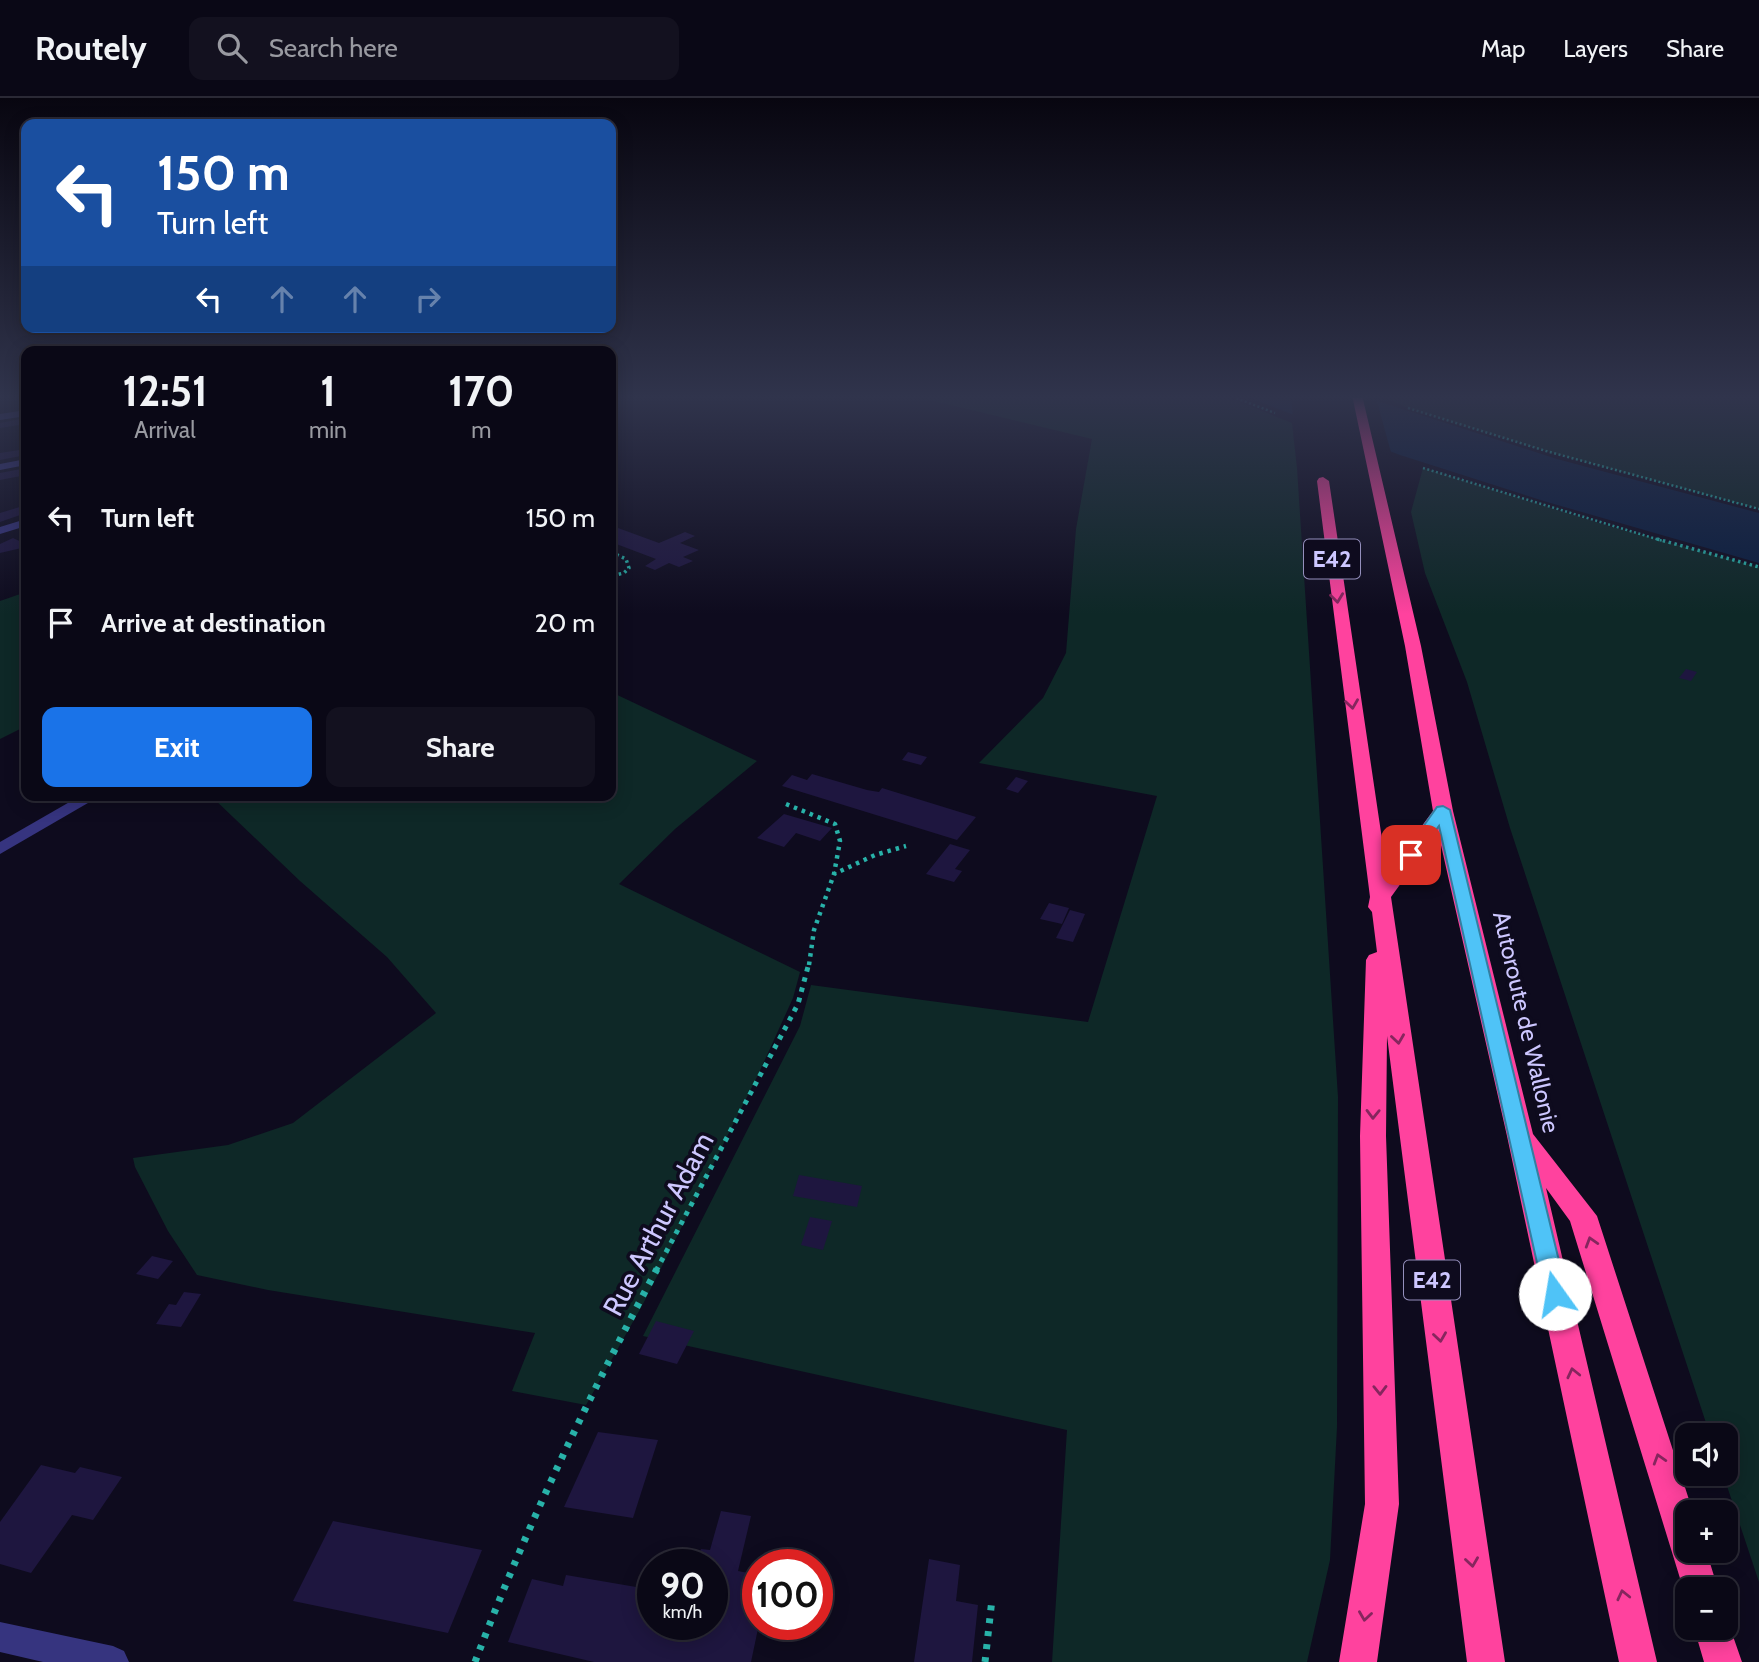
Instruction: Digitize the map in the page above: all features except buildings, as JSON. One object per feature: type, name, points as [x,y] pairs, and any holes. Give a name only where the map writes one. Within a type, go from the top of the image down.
[{"type":"highway","name":"Autoroute de Wallonie","points":[[1374,468],[1413,646],[1443,810],[1520,1136],[1638,1662]]},
{"type":"highway","name":"E42","points":[[1323,481],[1486,1662]]},
{"type":"highway","points":[[1359,1662],[1382,1504],[1373,1136],[1379,899],[1443,810]]},
{"type":"highway","points":[[1520,1136],[1583,1216],[1675,1511]]},
{"type":"highway","points":[[1716,1640],[1723,1662]]},
{"type":"street","points":[[0,531],[21,524]]},
{"type":"street","points":[[0,849],[83,801]]},
{"type":"street","points":[[0,1637],[113,1662]]},
{"type":"path","points":[[1423,468],[1609,526],[1759,567]]},
{"type":"path","points":[[1608,468],[1759,509]]},
{"type":"path","points":[[616,554],[626,559],[628,568],[625,573],[616,575]]},
{"type":"path","name":"Rue Arthur Adam","points":[[475,1662],[513,1562],[594,1387],[798,1004],[807,977],[814,930],[834,874],[842,838],[840,830],[832,822],[786,804]]},
{"type":"path","points":[[834,874],[874,855],[906,846]]},
{"type":"path","points":[[985,1662],[992,1599]]},
{"type":"green space","points":[[1087,468],[1297,468],[1338,1097],[1337,1427],[1330,1560],[1307,1662],[1052,1662],[1067,1430],[643,1336],[800,1026],[811,985],[1088,1022],[1157,796],[979,763],[1043,698],[1066,653],[1076,529]]},
{"type":"green space","points":[[1423,468],[1609,526],[1759,567],[1759,1582],[1738,1519],[1738,1500],[1732,1500],[1727,1486],[1738,1486],[1738,1423],[1706,1423],[1510,828],[1467,682],[1425,573],[1411,512]]},
{"type":"green space","points":[[1608,468],[1759,468],[1759,509]]},
{"type":"green space","points":[[21,594],[21,728],[0,739],[0,601]]},
{"type":"green space","points":[[616,694],[757,761],[675,829],[619,884],[800,972],[793,998],[758,1075],[643,1304],[586,1405],[512,1391],[535,1333],[268,1290],[197,1275],[168,1231],[133,1158],[228,1145],[293,1123],[436,1013],[387,957],[300,881],[216,801],[616,801]]},
{"type":"water","points":[[1441,468],[1591,468],[1759,513],[1759,563],[1547,502]]},
{"type":"route","points":[[1411,855],[1443,810],[1555,1294]]}]
